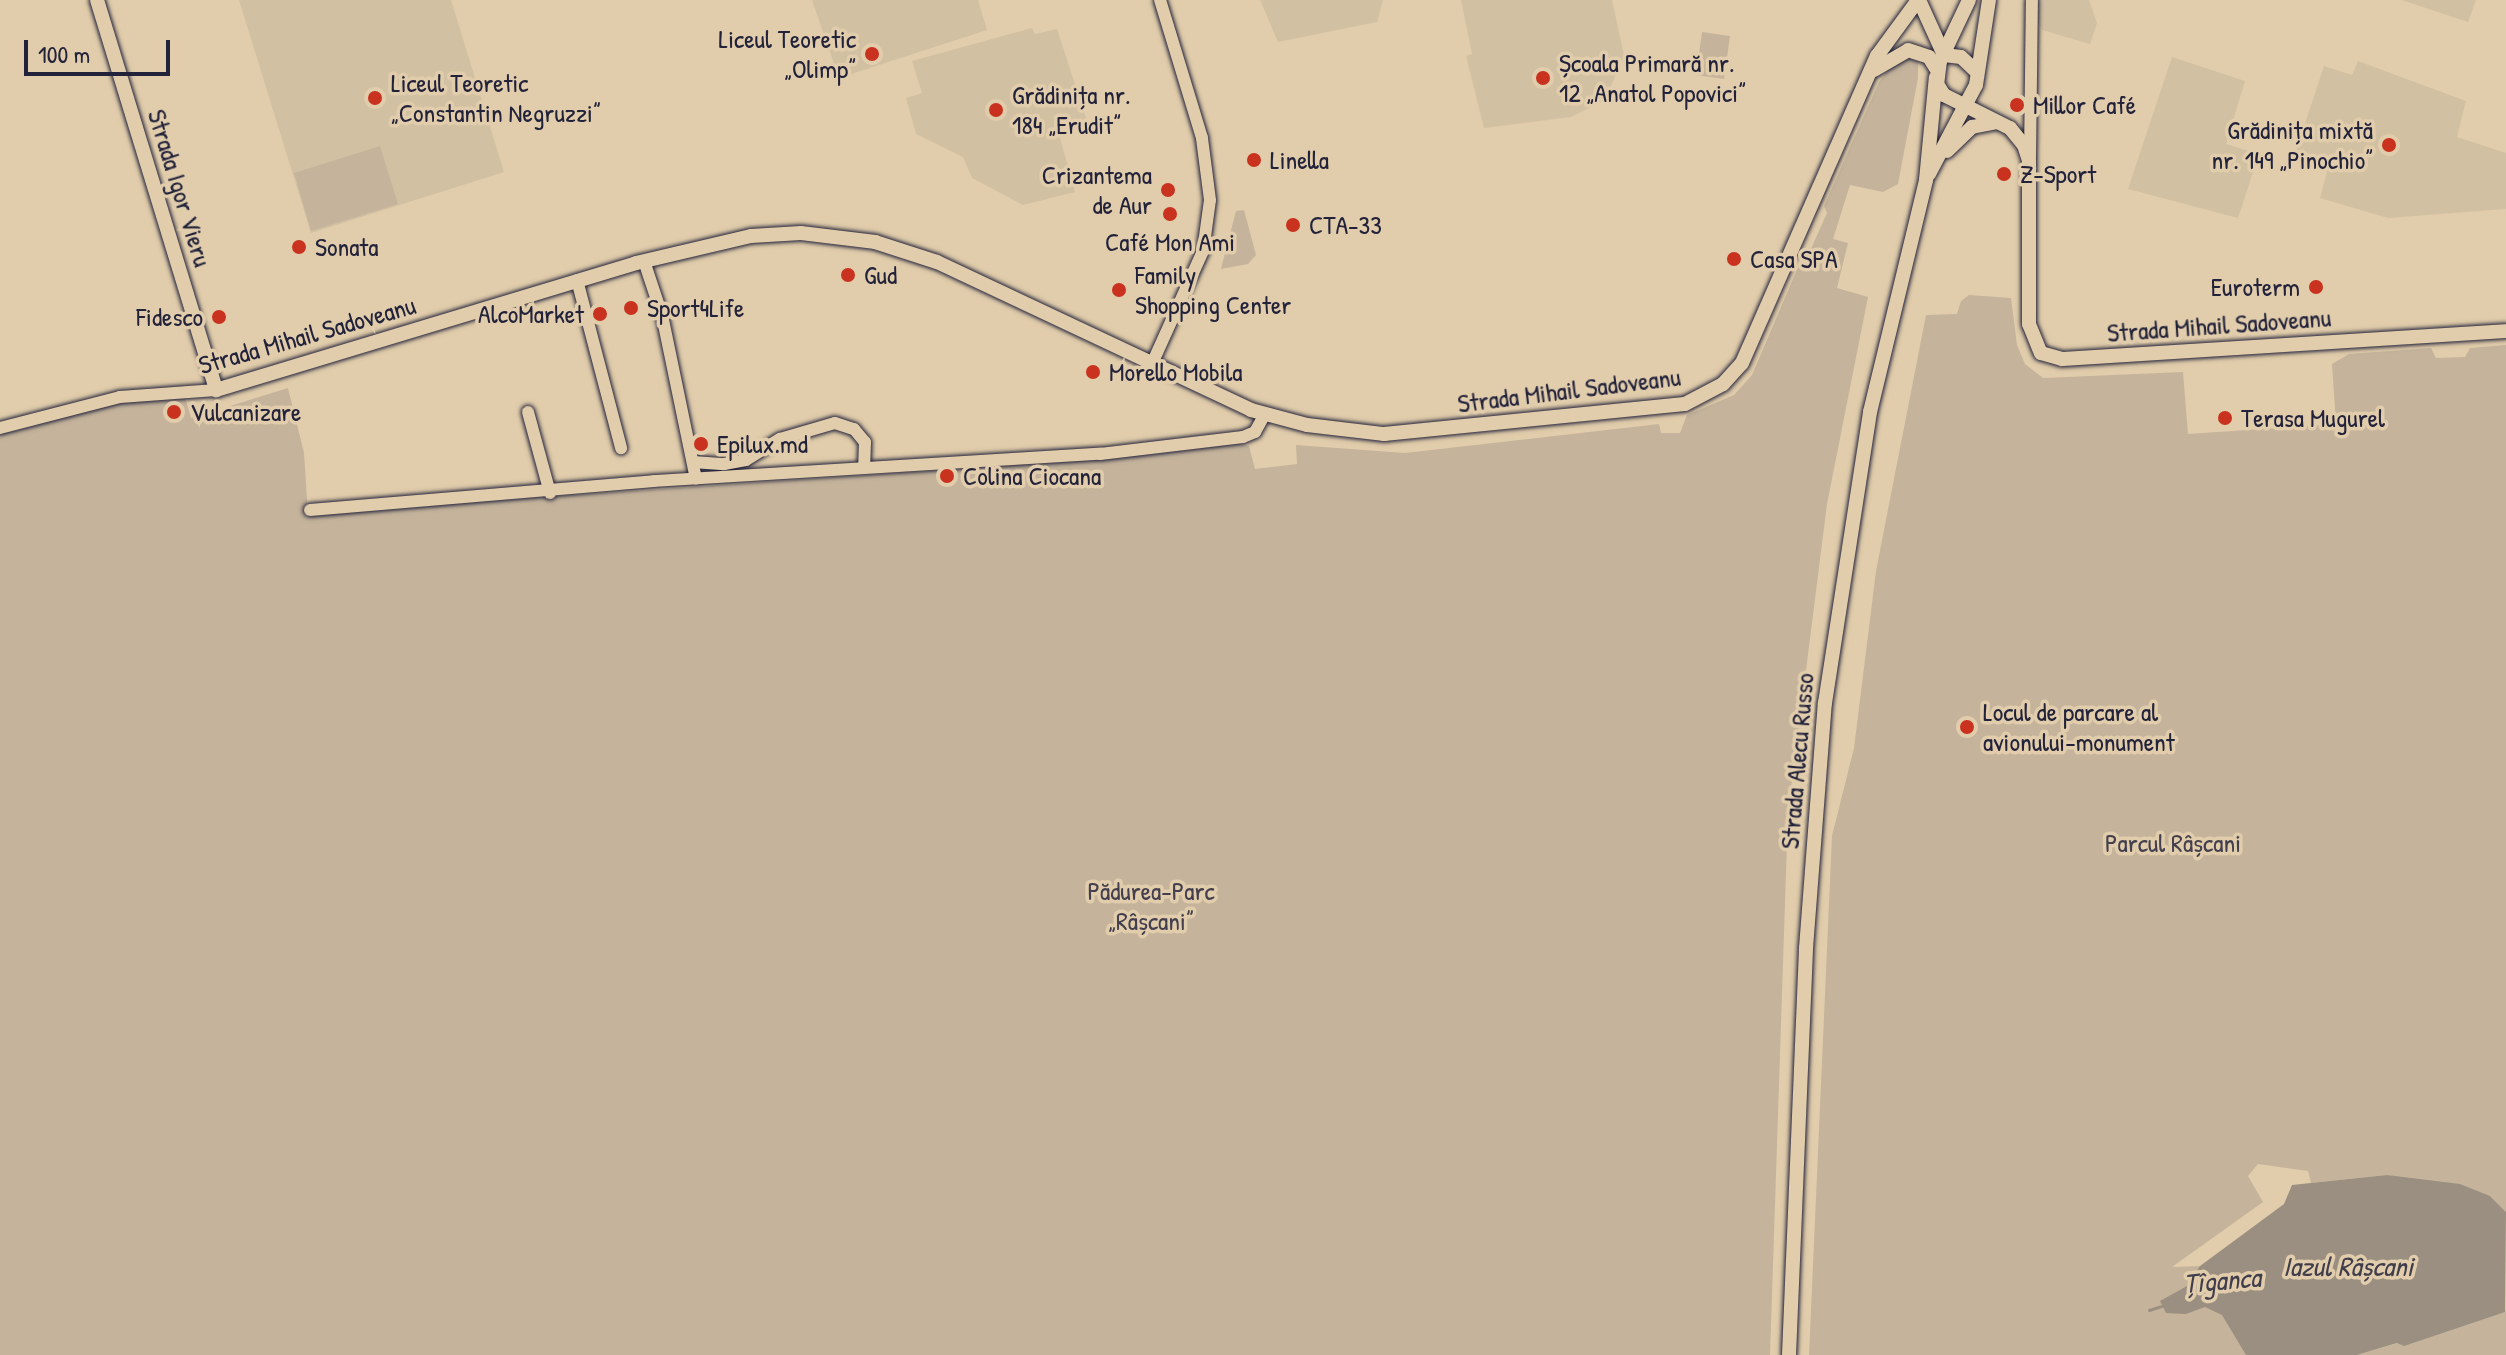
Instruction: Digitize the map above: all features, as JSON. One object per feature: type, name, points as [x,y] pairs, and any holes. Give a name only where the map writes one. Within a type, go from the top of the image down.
[{"type":"main road","name":"Strada Igor Vieru","points":[[97,0],[216,390]]},
{"type":"main road","name":"Strada Mihail Sadoveanu","points":[[216,390],[644,261],[773,233],[875,242],[937,262],[1151,366],[1265,414],[1337,431],[1405,433],[1685,404],[1713,392],[1742,363],[1870,73],[1919,0]]},
{"type":"main road","points":[[1919,0],[1944,55]]},
{"type":"main road","points":[[1944,55],[1969,0]]},
{"type":"main road","name":"Strada Alecu Russo","points":[[1926,180],[1968,91],[1989,0]]},
{"type":"main road","points":[[1926,17],[1904,20],[1898,39],[1908,50],[1929,57],[1939,90],[1968,91]]},
{"type":"main road","points":[[1870,73],[1908,50]]},
{"type":"main road","points":[[1944,55],[1961,57],[1968,91],[1997,122],[2016,133],[2029,160]]},
{"type":"main road","name":"Strada Alecu Russo","points":[[1789,1355],[1806,948],[1825,703],[1870,412],[1926,180],[1936,73],[1944,55]]},
{"type":"main road","points":[[1935,164],[1964,132],[1997,122]]},
{"type":"main road","name":"Strada Mihail Sadoveanu","points":[[2029,160],[2029,324],[2035,344],[2048,357],[2506,331]]},
{"type":"street","points":[[1151,366],[1203,251],[1210,200],[1202,138],[1160,0]]},
{"type":"street","points":[[2029,160],[2032,0]]},
{"type":"street","points":[[644,261],[662,315],[696,479]]},
{"type":"street","points":[[577,280],[621,448]]},
{"type":"street","name":"Strada Mihail Sadoveanu","points":[[0,428],[120,397],[216,390]]},
{"type":"street","points":[[528,412],[550,493]]},
{"type":"street","points":[[310,510],[864,467],[1100,454],[1229,439],[1255,432],[1265,414]]},
{"type":"street","points":[[693,462],[746,460],[780,439],[835,423],[854,429],[865,442],[864,467]]},
{"type":"shaded area","name":"Liceul Teoretic „Constantin Negruzzi”","points":[[239,0],[451,0],[504,172],[311,233]]},
{"type":"shaded area","name":"Liceul Teoretic „Olimp”","points":[[812,0],[978,0],[987,30],[839,78]]},
{"type":"shaded area","points":[[1260,0],[1383,0],[1377,22],[1278,42]]},
{"type":"shaded area","name":"Școala Primară nr. 12 „Anatol Popovici”","points":[[1461,0],[1612,0],[1624,55],[1605,100],[1571,117],[1484,128],[1466,56],[1472,54]]},
{"type":"shaded area","points":[[2036,0],[2089,0],[2097,23],[2090,44],[2042,30],[2035,17]]},
{"type":"shaded area","points":[[2402,0],[2476,0],[2468,22]]},
{"type":"shaded area","name":"Grădinița nr. 184 „Erudit”","points":[[1032,28],[1035,34],[1057,29],[1087,121],[1058,131],[1075,192],[1023,205],[972,178],[963,157],[916,134],[906,98],[922,93],[912,61]]},
{"type":"shaded area","points":[[2172,57],[2245,81],[2226,144],[2259,154],[2238,218],[2128,189]]},
{"type":"shaded area","name":"Grădinița mixtă nr. 149 „Pinochio”","points":[[2358,61],[2466,101],[2457,137],[2506,153],[2506,209],[2388,218],[2320,198],[2327,172],[2293,160],[2324,66],[2352,75]]},
{"type":"green space","points":[[1702,32],[1730,36],[1724,79],[1696,75]]},
{"type":"green space","name":"Pădurea-Parc „Râșcani”","points":[[1908,58],[1918,62],[1918,78],[1898,184],[1883,192],[1850,185],[1833,239],[1848,243],[1837,288],[1868,297],[1827,504],[1788,813],[1770,1355],[0,1355],[0,422],[131,390],[182,386],[191,418],[288,388],[304,453],[308,513],[1107,459],[1239,444],[1249,446],[1255,469],[1297,464],[1296,445],[1405,453],[1659,424],[1661,433],[1680,433],[1687,415],[1734,395],[1752,375],[1802,258],[1809,253],[1827,213],[1824,206],[1879,82],[1892,65]]},
{"type":"green space","points":[[380,146],[398,204],[311,231],[294,173]]},
{"type":"green space","points":[[1244,210],[1256,255],[1248,264],[1221,269],[1236,211]]},
{"type":"green space","name":"Parcul Râșcani","points":[[1969,295],[2011,298],[2017,345],[2025,364],[2043,378],[2183,372],[2188,434],[2336,424],[2332,364],[2349,354],[2431,348],[2436,358],[2465,357],[2470,348],[2506,345],[2506,1212],[2490,1196],[2387,1175],[2311,1183],[2308,1171],[2258,1164],[2248,1176],[2263,1202],[2172,1267],[2200,1266],[2308,1355],[1809,1355],[1832,836],[1854,748],[1876,571],[1926,315],[1957,314],[1961,301]]},
{"type":"green space","points":[[2506,1308],[2506,1355],[2357,1355],[2505,1312]]},
{"type":"water","name":"Iazul Râșcani","points":[[2387,1175],[2460,1184],[2490,1196],[2506,1212],[2505,1312],[2404,1346],[2397,1343],[2357,1355],[2246,1355],[2222,1315],[2205,1307],[2186,1314],[2166,1313],[2160,1301],[2187,1286],[2200,1266],[2284,1204],[2292,1185]]},
{"type":"waterway","name":"Țîganca","points":[[2149,1310],[2164,1305]]},
{"type":"place","name":"Liceul Teoretic „Olimp”","points":[[872,54]]},
{"type":"place","name":"Școala Primară nr. 12 „Anatol Popovici”","points":[[1543,78]]},
{"type":"place","name":"Liceul Teoretic „Constantin Negruzzi”","points":[[375,98]]},
{"type":"place","name":"Millor Café","points":[[2017,105]]},
{"type":"place","name":"Grădinița nr. 184 „Erudit”","points":[[996,110]]},
{"type":"place","name":"Grădinița mixtă nr. 149 „Pinochio”","points":[[2389,145]]},
{"type":"place","name":"Linella","points":[[1254,160]]},
{"type":"place","name":"Z-Sport","points":[[2004,174]]},
{"type":"place","name":"Crizantema de Aur","points":[[1168,190]]},
{"type":"place","name":"Café Mon Ami","points":[[1170,214]]},
{"type":"place","name":"CTA-33","points":[[1293,225]]},
{"type":"place","name":"Sonata","points":[[299,247]]},
{"type":"place","name":"Casa SPA","points":[[1734,259]]},
{"type":"place","name":"Gud","points":[[848,275]]},
{"type":"place","name":"Euroterm","points":[[2316,287]]},
{"type":"place","name":"Family Shopping Center","points":[[1119,290]]},
{"type":"place","name":"Sport4Life","points":[[631,308]]},
{"type":"place","name":"AlcoMarket","points":[[600,314]]},
{"type":"place","name":"Fidesco","points":[[219,317]]},
{"type":"place","name":"Morello Mobila","points":[[1093,372]]},
{"type":"place","name":"Vulcanizare","points":[[174,412]]},
{"type":"place","name":"Terasa Mugurel","points":[[2225,418]]},
{"type":"place","name":"Epilux.md","points":[[701,444]]},
{"type":"place","name":"Colina Ciocana","points":[[947,476]]},
{"type":"place","name":"Locul de parcare al avionului-monument","points":[[1967,727]]}]
